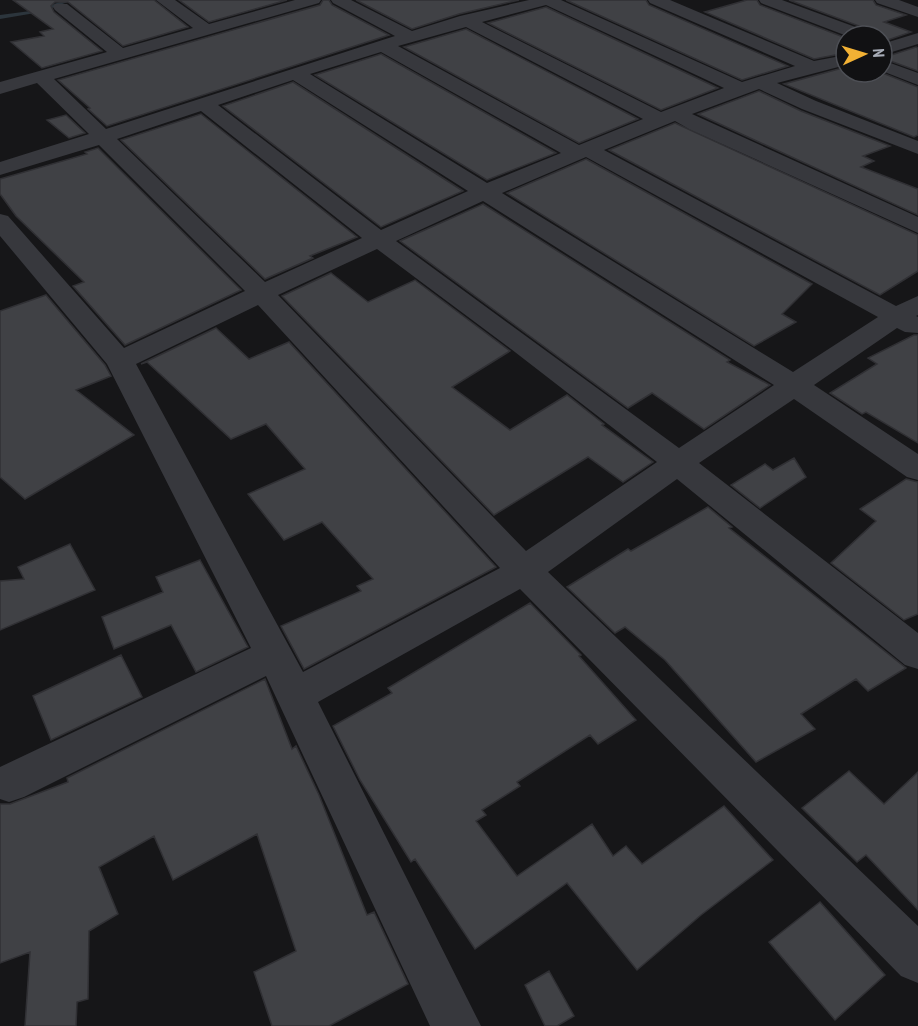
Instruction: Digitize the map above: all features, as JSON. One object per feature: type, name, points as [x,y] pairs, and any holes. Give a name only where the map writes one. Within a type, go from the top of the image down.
[{"type":"street","points":[[164,0],[207,30]]},
{"type":"street","points":[[0,88],[207,30],[277,4],[313,0]]},
{"type":"street","points":[[339,0],[410,37]]},
{"type":"street","points":[[0,169],[105,138],[384,46],[471,12],[494,12],[548,0],[752,86],[809,105],[918,148]]},
{"type":"street","points":[[656,0],[812,67]]},
{"type":"street","points":[[767,0],[834,25]]},
{"type":"street","points":[[883,0],[918,12]]},
{"type":"street","points":[[57,3],[120,54]]},
{"type":"street","points":[[471,12],[669,117],[696,125],[918,226]]},
{"type":"street","points":[[894,45],[918,39]]},
{"type":"street","points":[[384,46],[582,151],[911,316]]},
{"type":"street","points":[[120,361],[378,239],[582,151],[752,86],[834,62]]},
{"type":"street","points":[[894,70],[918,79]]},
{"type":"street","points":[[296,74],[795,386],[918,469]]},
{"type":"street","points":[[40,76],[261,293],[524,571],[918,959]]},
{"type":"street","points":[[204,104],[378,239],[494,323],[678,463],[918,654]]},
{"type":"street","points":[[0,221],[120,361],[295,695],[456,1026]]},
{"type":"street","points":[[295,695],[524,571],[678,463],[795,386],[911,316]]},
{"type":"street","points":[[9,783],[274,654]]},
{"type":"building","points":[[13,0],[154,0],[188,27],[123,46],[68,2],[55,2],[51,6],[54,12],[102,51],[42,68],[11,42],[44,36],[40,32],[53,29]]},
{"type":"building","points":[[179,0],[287,0],[209,22]]},
{"type":"building","points":[[323,0],[329,0],[332,5],[389,35],[107,126],[58,80],[320,5]]},
{"type":"building","points":[[356,0],[519,0],[459,14],[412,29]]},
{"type":"building","points":[[566,0],[646,0],[649,5],[788,66],[742,80]]},
{"type":"building","points":[[747,0],[757,0],[760,5],[834,33],[834,55],[814,59],[705,12]]},
{"type":"building","points":[[789,0],[873,0],[876,5],[906,15],[884,22],[889,24],[854,24]]},
{"type":"building","points":[[546,7],[718,88],[661,110],[488,23]]},
{"type":"building","points":[[894,26],[911,32],[894,38]]},
{"type":"building","points":[[466,29],[638,119],[579,143],[404,47]]},
{"type":"building","points":[[918,48],[918,71],[894,62],[894,54]]},
{"type":"building","points":[[381,54],[556,153],[487,180],[315,75]]},
{"type":"building","points":[[834,70],[834,84],[894,84],[894,78],[918,87],[918,135],[914,137],[784,84]]},
{"type":"building","points":[[293,82],[463,191],[381,227],[223,106]]},
{"type":"building","points":[[759,91],[801,111],[890,146],[863,156],[874,161],[861,167],[918,189],[918,215],[698,114]]},
{"type":"building","points":[[201,114],[357,237],[310,256],[313,258],[265,279],[121,140]]},
{"type":"building","points":[[66,115],[85,133],[69,138],[47,120]]},
{"type":"building","points":[[675,123],[918,235],[918,271],[880,295],[609,150]]},
{"type":"building","points":[[98,148],[241,290],[125,345],[73,286],[84,282],[16,216],[0,194],[0,179],[87,154],[85,152]]},
{"type":"building","points":[[586,159],[812,284],[782,314],[796,322],[754,346],[507,193]]},
{"type":"building","points":[[483,204],[730,360],[727,362],[770,385],[704,429],[652,393],[628,408],[400,241]]},
{"type":"building","points":[[331,273],[368,302],[415,280],[510,351],[452,387],[510,430],[567,395],[604,424],[602,425],[653,462],[623,482],[588,457],[494,515],[282,296]]},
{"type":"building","points":[[46,295],[105,365],[111,376],[76,390],[134,435],[25,499],[0,477],[0,311]]},
{"type":"building","points":[[216,328],[249,359],[289,342],[496,567],[304,669],[281,626],[361,591],[357,586],[373,579],[322,522],[284,540],[248,494],[305,469],[266,424],[231,439],[147,362],[141,364]]},
{"type":"building","points":[[918,335],[918,443],[866,412],[862,414],[830,393],[877,364],[868,358]]},
{"type":"building","points":[[794,458],[806,477],[760,508],[731,485],[765,464],[773,470]]},
{"type":"building","points":[[906,479],[918,482],[918,614],[904,620],[831,563],[876,521],[860,509]]},
{"type":"building","points":[[708,507],[732,527],[729,528],[906,668],[868,691],[856,679],[801,714],[815,729],[756,762],[665,660],[625,627],[615,633],[567,587],[628,549],[631,551]]},
{"type":"building","points":[[70,544],[95,590],[0,630],[0,581],[24,579],[18,567]]},
{"type":"building","points":[[200,560],[248,647],[196,672],[171,625],[114,649],[102,617],[163,592],[156,577]]},
{"type":"building","points":[[530,603],[581,655],[579,656],[636,720],[598,744],[590,735],[517,782],[520,786],[482,810],[486,815],[476,821],[517,876],[592,824],[613,856],[626,846],[642,864],[724,806],[773,860],[701,915],[637,970],[567,883],[475,949],[415,859],[411,862],[360,780],[333,726],[392,693],[388,688]]},
{"type":"building","points":[[121,655],[142,697],[51,740],[33,696]]},
{"type":"building","points":[[265,679],[292,749],[296,746],[319,795],[367,915],[374,912],[408,984],[329,1026],[272,1026],[254,972],[296,951],[257,834],[173,880],[154,836],[99,867],[118,914],[89,931],[88,999],[77,1002],[76,1026],[25,1026],[30,952],[0,963],[0,804],[10,804],[68,782],[67,778]]},
{"type":"building","points":[[849,771],[884,804],[918,772],[918,910],[866,855],[857,862],[802,808]]},
{"type":"building","points":[[820,902],[885,975],[835,1020],[769,942]]},
{"type":"building","points":[[549,971],[574,1016],[557,1026],[545,1026],[525,985]]},
{"type":"waterway","points":[[0,17],[39,11],[70,0]]}]
